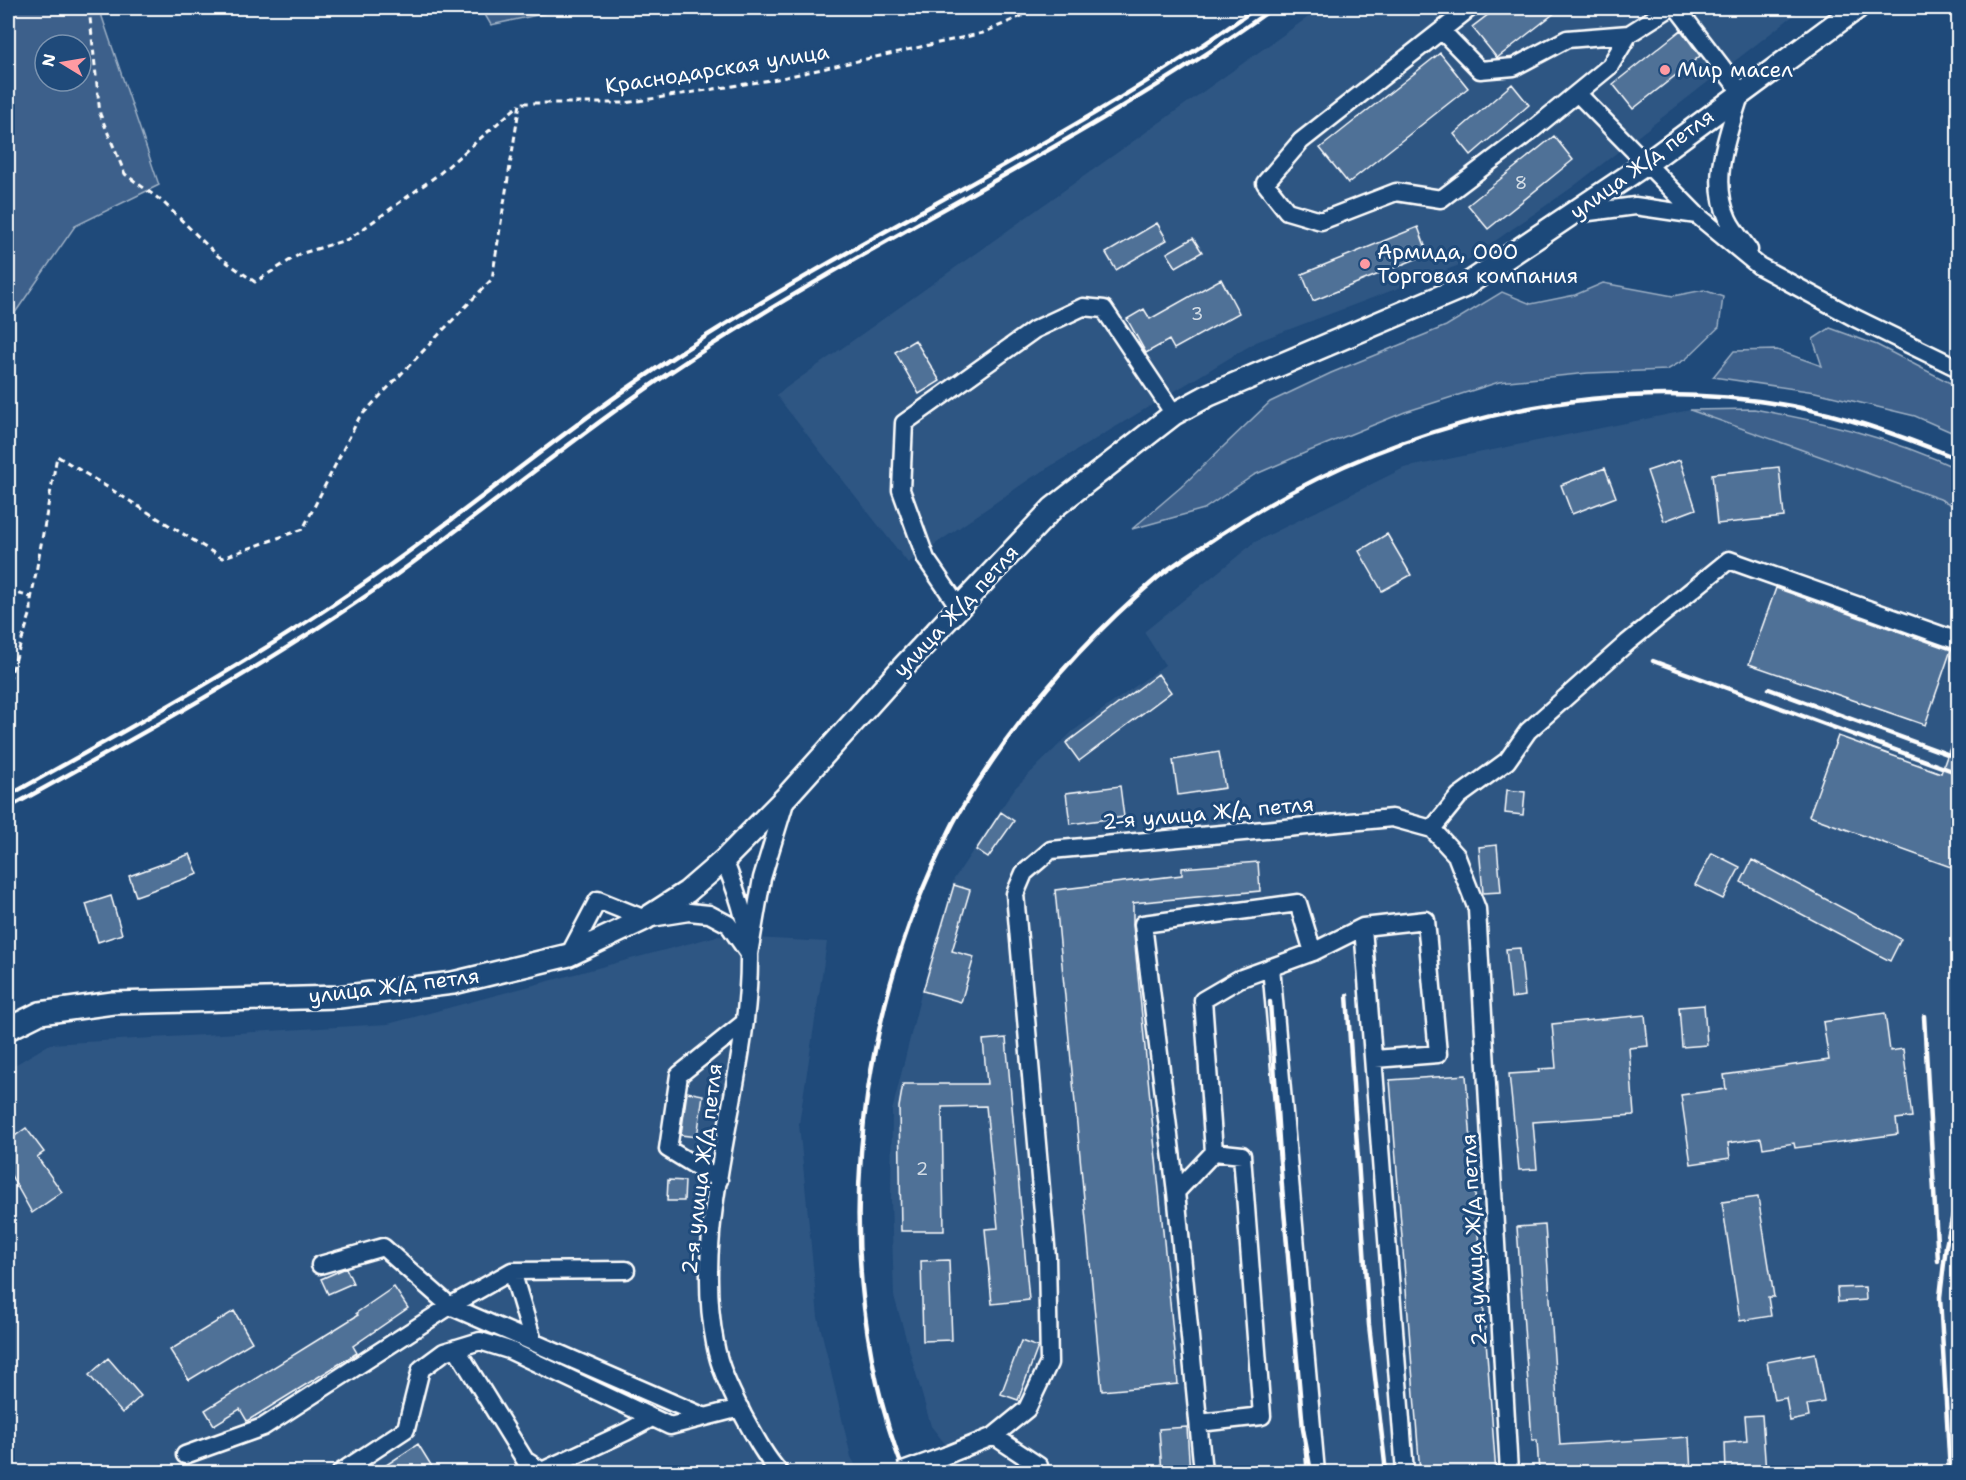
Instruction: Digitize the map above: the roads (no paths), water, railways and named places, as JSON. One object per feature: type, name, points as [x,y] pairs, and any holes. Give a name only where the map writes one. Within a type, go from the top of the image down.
[{"type":"main road","name":"улица Ж/д петля","points":[[8,1029],[40,1013],[113,1003],[339,998],[430,986],[569,955],[645,919],[687,892],[724,860],[787,796],[1053,508],[1174,414],[1281,362],[1381,324],[1463,287],[1646,164],[1857,8]]},
{"type":"street","points":[[1470,8],[1301,141],[1264,183],[1287,211],[1321,221],[1396,192],[1441,199],[1610,66],[1629,34],[1670,8]]},
{"type":"street","points":[[1677,8],[1741,92],[1722,156],[1719,188],[1728,219],[1759,266]]},
{"type":"street","points":[[1442,30],[1480,70],[1514,67],[1567,39],[1629,34]]},
{"type":"street","points":[[1577,93],[1697,215],[1759,266],[1855,318],[1959,368]]},
{"type":"street","points":[[1574,214],[1635,206],[1697,215]]},
{"type":"street","points":[[959,608],[926,559],[901,490],[904,423],[1034,330],[1083,307],[1104,309],[1174,414]]},
{"type":"street","points":[[1432,829],[1459,796],[1507,761],[1528,731],[1627,643],[1729,560],[1959,641]]},
{"type":"street","points":[[749,954],[762,878],[787,796]]},
{"type":"street","name":"2-я улица Ж/д петля","points":[[900,1473],[994,1436],[1027,1409],[1049,1363],[1047,1257],[1016,894],[1024,873],[1051,850],[1392,818],[1432,829],[1456,855],[1478,909],[1509,1473]]},
{"type":"street","name":"2-я улица Ж/д петля","points":[[724,860],[741,904],[749,954],[745,1022],[725,1132],[708,1270],[714,1334],[721,1363],[740,1408],[775,1468]]},
{"type":"street","points":[[569,955],[598,900],[645,919],[689,912],[709,914],[729,924],[749,954]]},
{"type":"street","points":[[1203,1473],[1176,1192],[1143,924],[1298,903],[1312,952]]},
{"type":"street","points":[[1176,1192],[1214,1152],[1203,1000],[1239,979],[1312,952],[1363,927],[1426,920],[1438,1054],[1375,1059]]},
{"type":"street","points":[[1363,927],[1375,1059],[1405,1473]]},
{"type":"street","points":[[1271,967],[1316,1473]]},
{"type":"street","points":[[719,1180],[668,1149],[679,1075],[745,1022]]},
{"type":"street","points":[[1198,1423],[1262,1416],[1242,1155],[1214,1152]]},
{"type":"street","points":[[320,1265],[383,1247],[450,1306],[705,1417]]},
{"type":"street","points":[[185,1455],[263,1427],[450,1306],[512,1271],[626,1269]]},
{"type":"street","points":[[512,1271],[533,1341]]},
{"type":"street","points":[[341,1473],[406,1429],[421,1369],[444,1352],[480,1341],[509,1350],[670,1426],[740,1408]]},
{"type":"street","points":[[456,1348],[525,1460],[542,1471],[652,1418]]},
{"type":"street","points":[[994,1436],[1039,1466],[1040,1473]]},
{"type":"street","points":[[756,1473],[775,1468]]},
{"type":"railway","points":[[8,796],[246,660],[338,601],[421,542],[572,428],[689,347],[830,262],[1118,99],[1188,55],[1256,8]]},
{"type":"railway","points":[[8,808],[297,642],[389,580],[615,411],[693,357],[838,269],[1132,101],[1273,8]]},
{"type":"railway","points":[[904,1472],[888,1426],[876,1380],[867,1332],[859,1235],[862,1138],[868,1090],[885,1004],[910,922],[956,818],[1022,720],[1046,689],[1099,631],[1179,561],[1282,497],[1350,464],[1420,437],[1492,416],[1566,402],[1641,396],[1716,397],[1791,406],[1834,415],[1958,459]]},
{"type":"railway","points":[[1653,661],[1958,773]]},
{"type":"railway","points":[[1769,689],[1958,758]]},
{"type":"railway","points":[[1347,995],[1369,1325],[1386,1472]]},
{"type":"railway","points":[[1270,1002],[1282,1187],[1303,1429],[1311,1472]]},
{"type":"railway","points":[[1924,1016],[1938,1261]]},
{"type":"railway","points":[[1950,1472],[1940,1297],[1946,1246],[1958,1192]]},
{"type":"place","name":"Мир масел","points":[[1665,70]]},
{"type":"place","name":"Армида, ООО Торговая компания","points":[[1365,264]]}]
